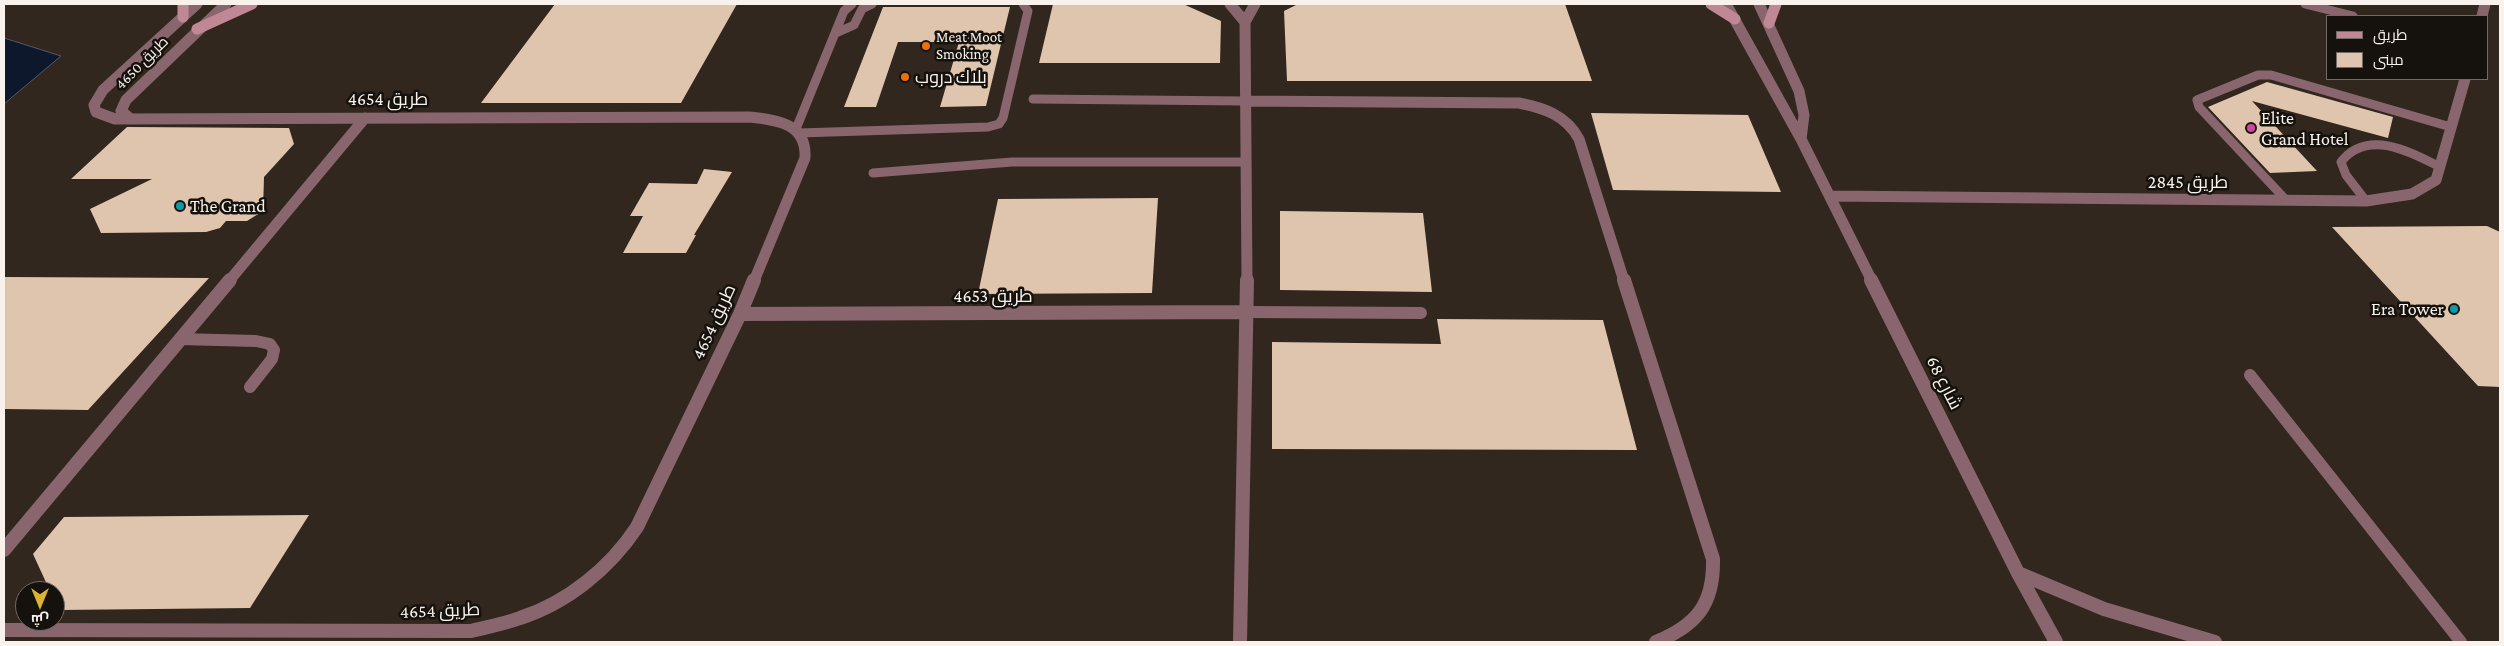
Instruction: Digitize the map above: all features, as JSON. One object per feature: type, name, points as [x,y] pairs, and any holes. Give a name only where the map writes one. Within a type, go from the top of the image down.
[{"type":"main road","points":[[183,4],[183,16]]},
{"type":"main road","points":[[197,29],[252,4]]},
{"type":"main road","points":[[1711,4],[1734,19]]},
{"type":"main road","points":[[1769,23],[1776,4]]},
{"type":"street","name":"طريق 4650","points":[[131,119],[104,116],[96,112],[94,105],[96,98],[197,4]]},
{"type":"street","name":"طريق 4650","points":[[131,119],[121,111],[126,100],[197,29],[226,4]]},
{"type":"street","points":[[1230,4],[1245,22]]},
{"type":"street","points":[[1240,642],[1247,312],[1245,22],[1255,4]]},
{"type":"street","name":"شارع 68","points":[[1726,4],[1802,139],[2018,573],[2056,642]]},
{"type":"street","name":"شارع 68","points":[[1759,4],[1769,23],[1802,102],[1802,139]]},
{"type":"street","name":"طريق 2845","points":[[1830,196],[2366,201],[2400,198],[2422,190],[2436,180],[2465,80]]},
{"type":"street","points":[[1245,101],[1519,103],[1554,113],[1571,125],[1578,139],[1713,559],[1714,575],[1706,605],[1684,629],[1656,642]]},
{"type":"street","name":"طريق 4654","points":[[4,630],[472,632],[521,618],[567,595],[609,563],[625,545],[642,518],[740,314],[805,158],[806,142],[798,131],[776,120],[749,117],[131,119]]},
{"type":"street","points":[[4,550],[365,118]]},
{"type":"street","name":"طريق 4653","points":[[740,314],[1247,312]]},
{"type":"street","points":[[2018,573],[2104,609],[2149,624],[2215,642]]},
{"type":"lane","points":[[852,4],[844,11],[798,131],[988,127],[999,124],[1003,118],[1028,11],[1023,4]]},
{"type":"lane","points":[[836,33],[854,25],[862,9],[872,4]]},
{"type":"lane","points":[[2305,4],[2350,15]]},
{"type":"lane","points":[[2286,200],[2199,107],[2197,100],[2264,75],[2451,127]]},
{"type":"lane","points":[[1033,99],[1245,101]]},
{"type":"lane","points":[[2366,201],[2346,175],[2341,162],[2344,156],[2360,148],[2374,145],[2398,148],[2440,166]]},
{"type":"lane","points":[[873,173],[930,165],[1020,161],[1245,162]]},
{"type":"lane","points":[[1247,312],[1421,313]]},
{"type":"lane","points":[[180,339],[256,341],[270,344],[274,350],[272,359],[250,387]]},
{"type":"lane","points":[[2250,375],[2461,642]]},
{"type":"water","points":[[4,38],[61,56],[4,104]]},
{"type":"building","points":[[555,4],[737,4],[681,103],[481,103]]},
{"type":"building","points":[[1053,4],[1183,4],[1221,21],[1220,63],[1039,63]]},
{"type":"building","points":[[1298,4],[1565,4],[1592,81],[1287,81],[1284,11]]},
{"type":"building","points":[[883,7],[1010,7],[986,106],[940,107],[959,42],[898,42],[876,107],[844,107]]},
{"type":"building","name":"Elite Grand Hotel","points":[[2267,82],[2393,117],[2388,138],[2252,101],[2317,171],[2270,173],[2208,107]]},
{"type":"building","points":[[1591,113],[1748,115],[1781,192],[1613,190]]},
{"type":"building","points":[[127,127],[289,128],[294,144],[264,177],[263,211],[247,221],[226,221],[220,228],[206,232],[101,233],[90,209],[152,179],[71,179]]},
{"type":"building","points":[[704,169],[732,172],[694,235],[696,235],[686,253],[623,253],[643,216],[630,216],[649,183],[697,184]]},
{"type":"building","points":[[1158,198],[1152,293],[978,294],[998,199]]},
{"type":"building","points":[[1280,211],[1423,213],[1432,292],[1280,290]]},
{"type":"building","name":"Era Tower","points":[[2487,226],[2500,232],[2500,387],[2478,386],[2332,227]]},
{"type":"building","points":[[4,277],[209,278],[88,410],[4,409]]},
{"type":"building","points":[[1437,319],[1603,320],[1637,450],[1272,449],[1272,342],[1441,344]]},
{"type":"building","points":[[309,515],[250,608],[65,610],[65,581],[45,581],[33,554],[64,517]]},
{"type":"place","name":"Meat Moot Smoking","points":[[926,46]]},
{"type":"place","name":"بلاك دروب","points":[[905,77]]},
{"type":"place","name":"Elite Grand Hotel","points":[[2251,128]]},
{"type":"place","name":"The Grand","points":[[180,206]]},
{"type":"place","name":"Era Tower","points":[[2454,309]]}]
